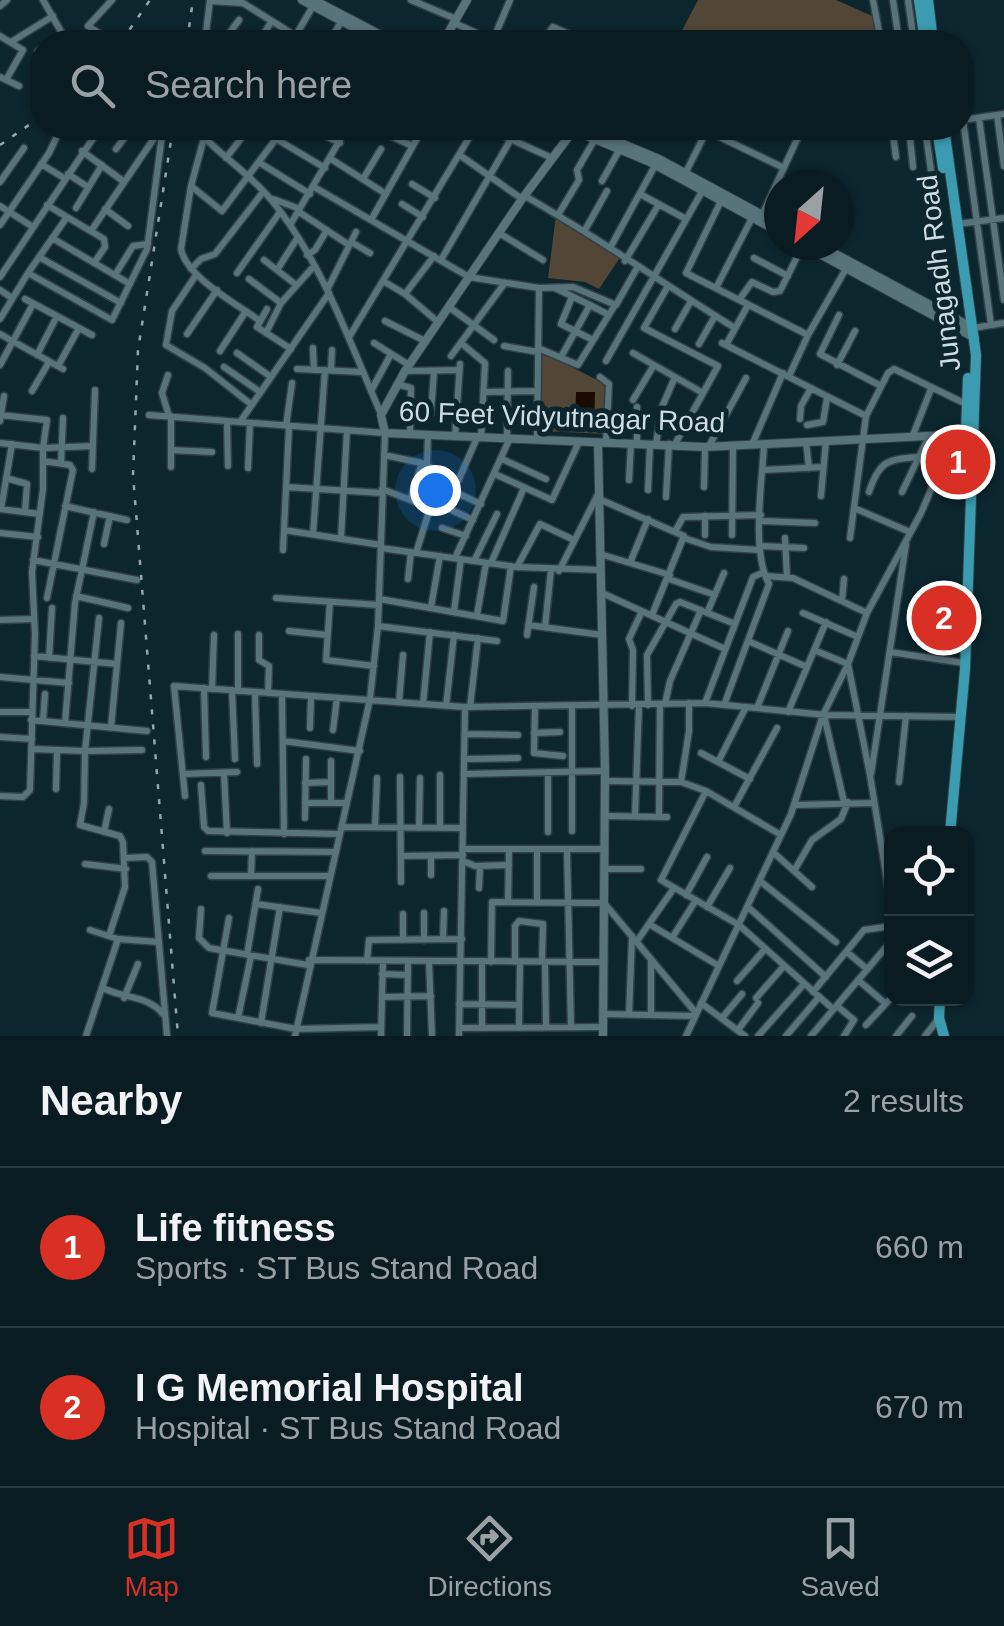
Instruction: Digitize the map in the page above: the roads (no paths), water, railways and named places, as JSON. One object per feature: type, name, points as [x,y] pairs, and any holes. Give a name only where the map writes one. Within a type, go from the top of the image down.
[{"type":"main road","points":[[919,0],[923,30]]},
{"type":"main road","points":[[928,0],[932,30]]},
{"type":"main road","points":[[942,140],[971,331],[971,406],[965,434],[962,662],[951,826]]},
{"type":"main road","name":"Junagadh Road","points":[[942,140],[958,224],[971,331]]},
{"type":"main road","points":[[940,1006],[944,1036]]},
{"type":"street","points":[[0,6],[6,0]]},
{"type":"street","points":[[43,0],[60,30]]},
{"type":"street","points":[[94,30],[88,26],[112,0]]},
{"type":"street","points":[[302,0],[316,3],[361,30]]},
{"type":"street","points":[[411,0],[472,30]]},
{"type":"street","points":[[450,30],[467,0]]},
{"type":"street","points":[[499,0],[509,2],[499,30]]},
{"type":"street","points":[[894,0],[898,30]]},
{"type":"street","points":[[908,0],[912,30]]},
{"type":"street","points":[[206,30],[210,1],[244,2],[282,30]]},
{"type":"street","points":[[874,1],[878,30]]},
{"type":"street","points":[[300,30],[316,3]]},
{"type":"street","points":[[11,42],[52,16]]},
{"type":"street","points":[[343,19],[367,30]]},
{"type":"street","points":[[336,30],[343,19]]},
{"type":"street","points":[[231,30],[238,20]]},
{"type":"street","points":[[267,30],[271,22]]},
{"type":"street","points":[[0,36],[23,50],[3,78],[19,86]]},
{"type":"street","points":[[974,119],[1000,115],[1004,166]]},
{"type":"street","points":[[979,118],[1004,300]]},
{"type":"street","points":[[0,225],[54,140]]},
{"type":"street","points":[[0,277],[91,140]]},
{"type":"street","points":[[116,148],[122,140]]},
{"type":"street","points":[[91,231],[153,140]]},
{"type":"street","points":[[28,273],[112,320],[148,244],[161,140]]},
{"type":"street","points":[[205,140],[191,186],[181,252],[193,272],[260,321]]},
{"type":"street","points":[[206,140],[270,198],[298,238],[349,338],[382,415],[385,433],[380,602],[370,699],[295,1032]]},
{"type":"street","points":[[226,158],[240,140]]},
{"type":"street","points":[[334,140],[340,143]]},
{"type":"street","points":[[290,226],[342,140]]},
{"type":"street","points":[[402,140],[412,146]]},
{"type":"street","points":[[372,220],[416,140]]},
{"type":"street","points":[[349,338],[469,140]]},
{"type":"street","points":[[406,294],[438,258],[510,140]]},
{"type":"street","points":[[513,140],[552,158]]},
{"type":"street","points":[[382,415],[424,341],[564,140]]},
{"type":"street","points":[[558,215],[578,180],[577,170],[593,140]]},
{"type":"street","points":[[598,140],[621,146]]},
{"type":"street","points":[[609,140],[764,222]]},
{"type":"street","points":[[684,177],[699,140]]},
{"type":"street","points":[[727,140],[784,168]]},
{"type":"street","points":[[716,288],[758,218],[797,140]]},
{"type":"street","points":[[894,140],[896,158]]},
{"type":"street","points":[[911,140],[914,167]]},
{"type":"street","points":[[927,140],[933,185]]},
{"type":"street","points":[[965,140],[991,325]]},
{"type":"street","points":[[191,186],[222,211],[276,141],[326,168]]},
{"type":"street","points":[[602,181],[621,146]]},
{"type":"street","points":[[0,182],[24,148]]},
{"type":"street","points":[[363,179],[381,149]]},
{"type":"street","points":[[82,151],[123,181]]},
{"type":"street","points":[[460,156],[523,197],[585,230],[625,261],[735,328]]},
{"type":"street","points":[[331,160],[386,194]]},
{"type":"street","points":[[610,248],[657,162]]},
{"type":"street","points":[[260,163],[372,220],[470,277],[539,288],[585,290],[616,305]]},
{"type":"street","points":[[41,164],[88,187]]},
{"type":"street","points":[[76,208],[102,165]]},
{"type":"street","points":[[412,184],[434,198]]},
{"type":"street","points":[[704,187],[721,200],[764,220]]},
{"type":"street","points":[[606,361],[704,187]]},
{"type":"street","points":[[585,230],[607,191]]},
{"type":"street","points":[[252,404],[166,344],[172,311],[201,259],[215,254],[263,192]]},
{"type":"street","points":[[640,194],[686,219]]},
{"type":"street","points":[[270,198],[300,210],[370,253]]},
{"type":"street","points":[[721,200],[686,273],[808,335]]},
{"type":"street","points":[[402,204],[423,217]]},
{"type":"street","points":[[625,261],[659,204]]},
{"type":"street","points":[[47,205],[106,242],[94,263]]},
{"type":"street","points":[[0,206],[34,227]]},
{"type":"street","points":[[105,209],[128,226]]},
{"type":"street","points":[[237,273],[280,212]]},
{"type":"street","points":[[1,315],[67,217]]},
{"type":"street","points":[[958,224],[1004,218]]},
{"type":"street","points":[[307,255],[315,250],[327,230]]},
{"type":"street","points":[[240,422],[328,291],[356,232]]},
{"type":"street","points":[[499,233],[544,260]]},
{"type":"street","points":[[52,238],[130,284]]},
{"type":"street","points":[[276,270],[298,238]]},
{"type":"street","points":[[115,275],[132,246],[148,244]]},
{"type":"street","points":[[39,257],[121,303]]},
{"type":"street","points":[[754,258],[788,276]]},
{"type":"street","points":[[264,260],[295,284]]},
{"type":"street","points":[[740,300],[750,283],[778,292],[796,260]]},
{"type":"street","points":[[837,260],[971,331],[1004,323]]},
{"type":"street","points":[[841,260],[848,265]]},
{"type":"street","points":[[752,445],[786,374],[848,265]]},
{"type":"street","points":[[266,334],[295,284],[314,266]]},
{"type":"street","points":[[504,346],[538,350],[578,365],[637,268]]},
{"type":"street","points":[[249,279],[282,303]]},
{"type":"street","points":[[382,281],[406,294],[438,322]]},
{"type":"street","points":[[451,356],[504,284]]},
{"type":"street","points":[[666,497],[672,444],[718,366],[644,328],[668,286]]},
{"type":"street","points":[[536,439],[539,288]]},
{"type":"street","points":[[554,288],[609,315]]},
{"type":"street","points":[[0,290],[12,298]]},
{"type":"street","points":[[187,334],[217,290]]},
{"type":"street","points":[[572,296],[560,324],[593,340]]},
{"type":"street","points":[[25,299],[92,335]]},
{"type":"street","points":[[674,329],[691,301]]},
{"type":"street","points":[[0,365],[34,304]]},
{"type":"street","points":[[561,358],[590,305]]},
{"type":"street","points":[[748,305],[724,344],[866,416]]},
{"type":"street","points":[[449,307],[494,340]]},
{"type":"street","points":[[268,309],[257,328],[291,349]]},
{"type":"street","points":[[220,351],[246,311]]},
{"type":"street","points":[[839,315],[820,354],[881,386]]},
{"type":"street","points":[[37,354],[57,316]]},
{"type":"street","points":[[699,344],[715,316]]},
{"type":"street","points":[[385,321],[424,341]]},
{"type":"street","points":[[0,334],[60,368],[79,328]]},
{"type":"street","points":[[837,365],[855,331]]},
{"type":"street","points":[[374,343],[407,368],[435,371],[459,367],[455,436]]},
{"type":"street","points":[[458,481],[479,438],[484,392],[484,361],[460,343]]},
{"type":"street","points":[[313,348],[314,370]]},
{"type":"street","points":[[313,534],[332,350]]},
{"type":"street","points":[[236,354],[271,376]]},
{"type":"street","points":[[371,392],[391,354]]},
{"type":"street","points":[[633,354],[703,393]]},
{"type":"street","points":[[432,413],[437,356]]},
{"type":"street","points":[[32,391],[49,361]]},
{"type":"street","points":[[629,480],[635,404],[654,365]]},
{"type":"street","points":[[224,367],[260,392]]},
{"type":"street","points":[[297,369],[363,372]]},
{"type":"street","points":[[850,538],[866,416],[888,373],[894,369],[971,406]]},
{"type":"street","points":[[454,611],[458,559],[508,438],[508,370]]},
{"type":"street","points":[[168,375],[162,394],[170,416],[171,468]]},
{"type":"street","points":[[478,638],[465,734],[459,1032],[571,1027],[604,1034],[604,635],[599,496],[609,384],[600,377]]},
{"type":"street","points":[[648,490],[653,444],[675,377]]},
{"type":"street","points":[[704,487],[707,446],[746,378]]},
{"type":"street","points":[[283,550],[292,383]]},
{"type":"street","points":[[397,384],[412,388],[410,434]]},
{"type":"street","points":[[800,419],[801,406],[811,388]]},
{"type":"street","points":[[914,435],[932,389]]},
{"type":"street","points":[[92,469],[95,390]]},
{"type":"street","points":[[484,392],[537,391]]},
{"type":"street","points":[[0,796],[23,797],[30,790],[33,560],[46,420],[0,417],[4,396]]},
{"type":"street","points":[[807,425],[823,422],[828,398]]},
{"type":"street","name":"60 Feet Vidyutnagar Road","points":[[150,415],[385,433],[707,446],[965,434]]},
{"type":"street","points":[[61,463],[63,418]]},
{"type":"street","points":[[227,421],[228,466]]},
{"type":"street","points":[[248,468],[250,422]]},
{"type":"street","points":[[341,538],[347,430]]},
{"type":"street","points":[[902,492],[930,434]]},
{"type":"street","points":[[686,1036],[796,805],[824,715],[867,612],[947,458],[965,434]]},
{"type":"street","points":[[410,500],[424,464],[428,435]]},
{"type":"street","points":[[821,496],[826,441]]},
{"type":"street","points":[[495,474],[553,499],[580,442]]},
{"type":"street","points":[[806,442],[809,468]]},
{"type":"street","points":[[0,443],[43,448],[93,446]]},
{"type":"street","points":[[12,444],[0,509],[40,514]]},
{"type":"street","points":[[724,705],[768,586],[760,548],[764,444]]},
{"type":"street","points":[[732,446],[732,535]]},
{"type":"street","points":[[171,450],[212,452]]},
{"type":"street","points":[[384,455],[424,464],[441,475],[408,578]]},
{"type":"street","points":[[869,492],[877,471],[888,461],[918,457]]},
{"type":"street","points":[[502,459],[546,479]]},
{"type":"street","points":[[43,461],[61,463],[73,470],[47,598]]},
{"type":"street","points":[[763,470],[824,467]]},
{"type":"street","points":[[4,480],[26,484],[24,512]]},
{"type":"street","points":[[286,486],[382,491],[431,508]]},
{"type":"street","points":[[477,615],[488,563],[524,488]]},
{"type":"street","points":[[459,494],[481,504]]},
{"type":"street","points":[[599,496],[711,547],[760,548],[785,542],[804,548]]},
{"type":"street","points":[[544,627],[555,570],[599,496]]},
{"type":"street","points":[[66,506],[127,520]]},
{"type":"street","points":[[447,508],[474,520]]},
{"type":"street","points":[[854,508],[909,535]]},
{"type":"street","points":[[65,723],[76,596],[94,512]]},
{"type":"street","points":[[474,561],[496,514]]},
{"type":"street","points":[[104,544],[110,516]]},
{"type":"street","points":[[705,516],[705,534]]},
{"type":"street","points":[[676,530],[683,517],[732,516],[814,523]]},
{"type":"street","points":[[630,562],[648,519]]},
{"type":"street","points":[[276,598],[380,602],[504,620],[514,566],[540,524],[574,540]]},
{"type":"street","points":[[442,528],[466,536]]},
{"type":"street","points":[[284,530],[488,563],[601,570]]},
{"type":"street","points":[[0,533],[38,537]]},
{"type":"street","points":[[870,775],[909,535]]},
{"type":"street","points":[[652,615],[684,538]]},
{"type":"street","points":[[785,542],[786,577]]},
{"type":"street","points":[[600,554],[714,596]]},
{"type":"street","points":[[431,607],[440,556]]},
{"type":"street","points":[[33,560],[137,580]]},
{"type":"street","points":[[604,816],[663,816],[659,782],[662,704],[691,634],[724,573]]},
{"type":"street","points":[[705,702],[753,577],[786,577],[867,612]]},
{"type":"street","points":[[842,601],[844,579]]},
{"type":"street","points":[[527,636],[534,586]]},
{"type":"street","points":[[602,593],[725,649]]},
{"type":"street","points":[[76,596],[128,608]]},
{"type":"street","points":[[330,602],[328,661],[374,666]]},
{"type":"street","points":[[648,705],[647,655],[678,602],[735,624]]},
{"type":"street","points":[[49,658],[52,608]]},
{"type":"street","points":[[636,816],[630,639],[642,610]]},
{"type":"street","points":[[803,614],[858,637]]},
{"type":"street","points":[[86,1036],[103,988],[126,868],[120,836],[80,825],[99,618]]},
{"type":"street","points":[[0,620],[34,619]]},
{"type":"street","points":[[111,728],[121,622]]},
{"type":"street","points":[[788,712],[826,622]]},
{"type":"street","points":[[528,625],[604,635]]},
{"type":"street","points":[[378,626],[497,641]]},
{"type":"street","points":[[290,631],[327,634]]},
{"type":"street","points":[[757,708],[788,631]]},
{"type":"street","points":[[423,704],[430,632]]},
{"type":"street","points":[[236,759],[238,634]]},
{"type":"street","points":[[206,757],[214,635]]},
{"type":"street","points":[[259,635],[259,660],[270,666],[268,693]]},
{"type":"street","points":[[446,706],[454,636]]},
{"type":"street","points":[[748,641],[807,667]]},
{"type":"street","points":[[814,650],[848,664]]},
{"type":"street","points":[[890,652],[962,662]]},
{"type":"street","points":[[399,702],[403,655]]},
{"type":"street","points":[[34,656],[117,664]]},
{"type":"street","points":[[848,664],[884,857]]},
{"type":"street","points":[[0,678],[68,683]]},
{"type":"street","points":[[185,796],[174,686],[467,707],[705,702],[824,715],[959,717]]},
{"type":"street","points":[[255,692],[257,764]]},
{"type":"street","points":[[42,721],[46,694]]},
{"type":"street","points":[[282,694],[284,834]]},
{"type":"street","points":[[310,728],[312,696]]},
{"type":"street","points":[[333,730],[338,698]]},
{"type":"street","points":[[681,782],[689,703]]},
{"type":"street","points":[[534,706],[535,755],[562,756]]},
{"type":"street","points":[[572,707],[572,831]]},
{"type":"street","points":[[718,762],[746,707]]},
{"type":"street","points":[[0,712],[42,721],[147,731]]},
{"type":"street","points":[[794,871],[812,840],[841,820],[846,802],[824,715]]},
{"type":"street","points":[[900,782],[906,716]]},
{"type":"street","points":[[734,808],[776,728]]},
{"type":"street","points":[[534,732],[560,732]]},
{"type":"street","points":[[465,734],[518,735]]},
{"type":"street","points":[[0,738],[32,739]]},
{"type":"street","points":[[283,742],[360,751]]},
{"type":"street","points":[[32,750],[142,750]]},
{"type":"street","points":[[56,789],[57,750]]},
{"type":"street","points":[[701,753],[750,779]]},
{"type":"street","points":[[464,759],[518,758]]},
{"type":"street","points":[[305,818],[306,759]]},
{"type":"street","points":[[330,803],[331,761]]},
{"type":"street","points":[[464,774],[605,771]]},
{"type":"street","points":[[183,774],[237,772]]},
{"type":"street","points":[[548,772],[548,832]]},
{"type":"street","points":[[224,773],[227,832]]},
{"type":"street","points":[[440,775],[440,828]]},
{"type":"street","points":[[400,777],[401,882]]},
{"type":"street","points":[[376,827],[377,778]]},
{"type":"street","points":[[420,778],[420,828]]},
{"type":"street","points":[[605,781],[681,782],[706,791],[781,835]]},
{"type":"street","points":[[306,783],[331,782]]},
{"type":"street","points":[[202,785],[205,829],[284,834],[376,827],[463,828]]},
{"type":"street","points":[[706,791],[661,880],[739,925],[816,994],[854,1020],[844,1036]]},
{"type":"street","points":[[305,804],[348,803]]},
{"type":"street","points":[[796,805],[872,803]]},
{"type":"street","points":[[104,832],[110,810]]},
{"type":"street","points":[[508,902],[509,850]]},
{"type":"street","points":[[537,850],[538,902]]},
{"type":"street","points":[[566,850],[571,1027]]},
{"type":"street","points":[[401,856],[604,850]]},
{"type":"street","points":[[205,851],[336,852]]},
{"type":"street","points":[[251,876],[252,851]]},
{"type":"street","points":[[774,852],[812,887]]},
{"type":"street","points":[[463,855],[480,866],[509,865]]},
{"type":"street","points":[[430,875],[431,856]]},
{"type":"street","points":[[125,858],[147,857],[152,862],[167,1036]]},
{"type":"street","points":[[686,895],[707,857]]},
{"type":"street","points":[[86,864],[126,868]]},
{"type":"street","points":[[479,888],[480,866]]},
{"type":"street","points":[[707,907],[730,868]]},
{"type":"street","points":[[604,869],[641,869]]},
{"type":"street","points":[[211,876],[330,876]]},
{"type":"street","points":[[760,881],[836,942]]},
{"type":"street","points":[[629,1014],[634,938],[674,888]]},
{"type":"street","points":[[238,1018],[258,889]]},
{"type":"street","points":[[672,938],[696,900]]},
{"type":"street","points":[[482,1028],[492,904],[508,902],[604,903],[695,1015]]},
{"type":"street","points":[[256,904],[321,913]]},
{"type":"street","points":[[748,907],[826,976]]},
{"type":"street","points":[[261,1023],[280,908]]},
{"type":"street","points":[[202,909],[201,942],[208,948],[271,959],[604,962]]},
{"type":"street","points":[[443,940],[444,910]]},
{"type":"street","points":[[424,912],[424,940]]},
{"type":"street","points":[[402,914],[403,940]]},
{"type":"street","points":[[229,918],[212,1012],[295,1032],[381,1032],[383,962]]},
{"type":"street","points":[[519,1028],[515,926],[519,922],[542,924],[546,1027]]},
{"type":"street","points":[[649,924],[719,966]]},
{"type":"street","points":[[786,1036],[826,976],[867,928],[884,927]]},
{"type":"street","points":[[90,930],[158,942]]},
{"type":"street","points":[[367,961],[368,940],[462,939]]},
{"type":"street","points":[[737,982],[765,948]]},
{"type":"street","points":[[811,1036],[884,950]]},
{"type":"street","points":[[847,952],[868,969]]},
{"type":"street","points":[[651,1015],[652,959]]},
{"type":"street","points":[[407,1036],[408,962]]},
{"type":"street","points":[[430,962],[432,1036]]},
{"type":"street","points":[[124,998],[138,964]]},
{"type":"street","points":[[726,1036],[784,966]]},
{"type":"street","points":[[382,974],[408,975]]},
{"type":"street","points":[[858,980],[884,997]]},
{"type":"street","points":[[758,1036],[804,984]]},
{"type":"street","points":[[103,988],[124,998],[150,1001],[164,1015]]},
{"type":"street","points":[[722,1018],[742,994]]},
{"type":"street","points":[[382,996],[431,996]]},
{"type":"street","points":[[701,1002],[745,1036]]},
{"type":"street","points":[[460,1004],[520,1005]]},
{"type":"street","points":[[866,1025],[884,1005]]},
{"type":"street","points":[[603,1014],[695,1015]]},
{"type":"street","points":[[896,1036],[912,1016]]},
{"type":"street","points":[[925,1036],[939,1018]]},
{"type":"railway","points":[[129,30],[150,0]]},
{"type":"railway","points":[[189,30],[193,0]]},
{"type":"railway","points":[[0,145],[30,124]]},
{"type":"railway","points":[[171,140],[138,350],[133,475],[178,1036]]},
{"type":"place","name":"Life fitness","points":[[958,462]]},
{"type":"place","name":"I G Memorial Hospital","points":[[944,618]]}]
